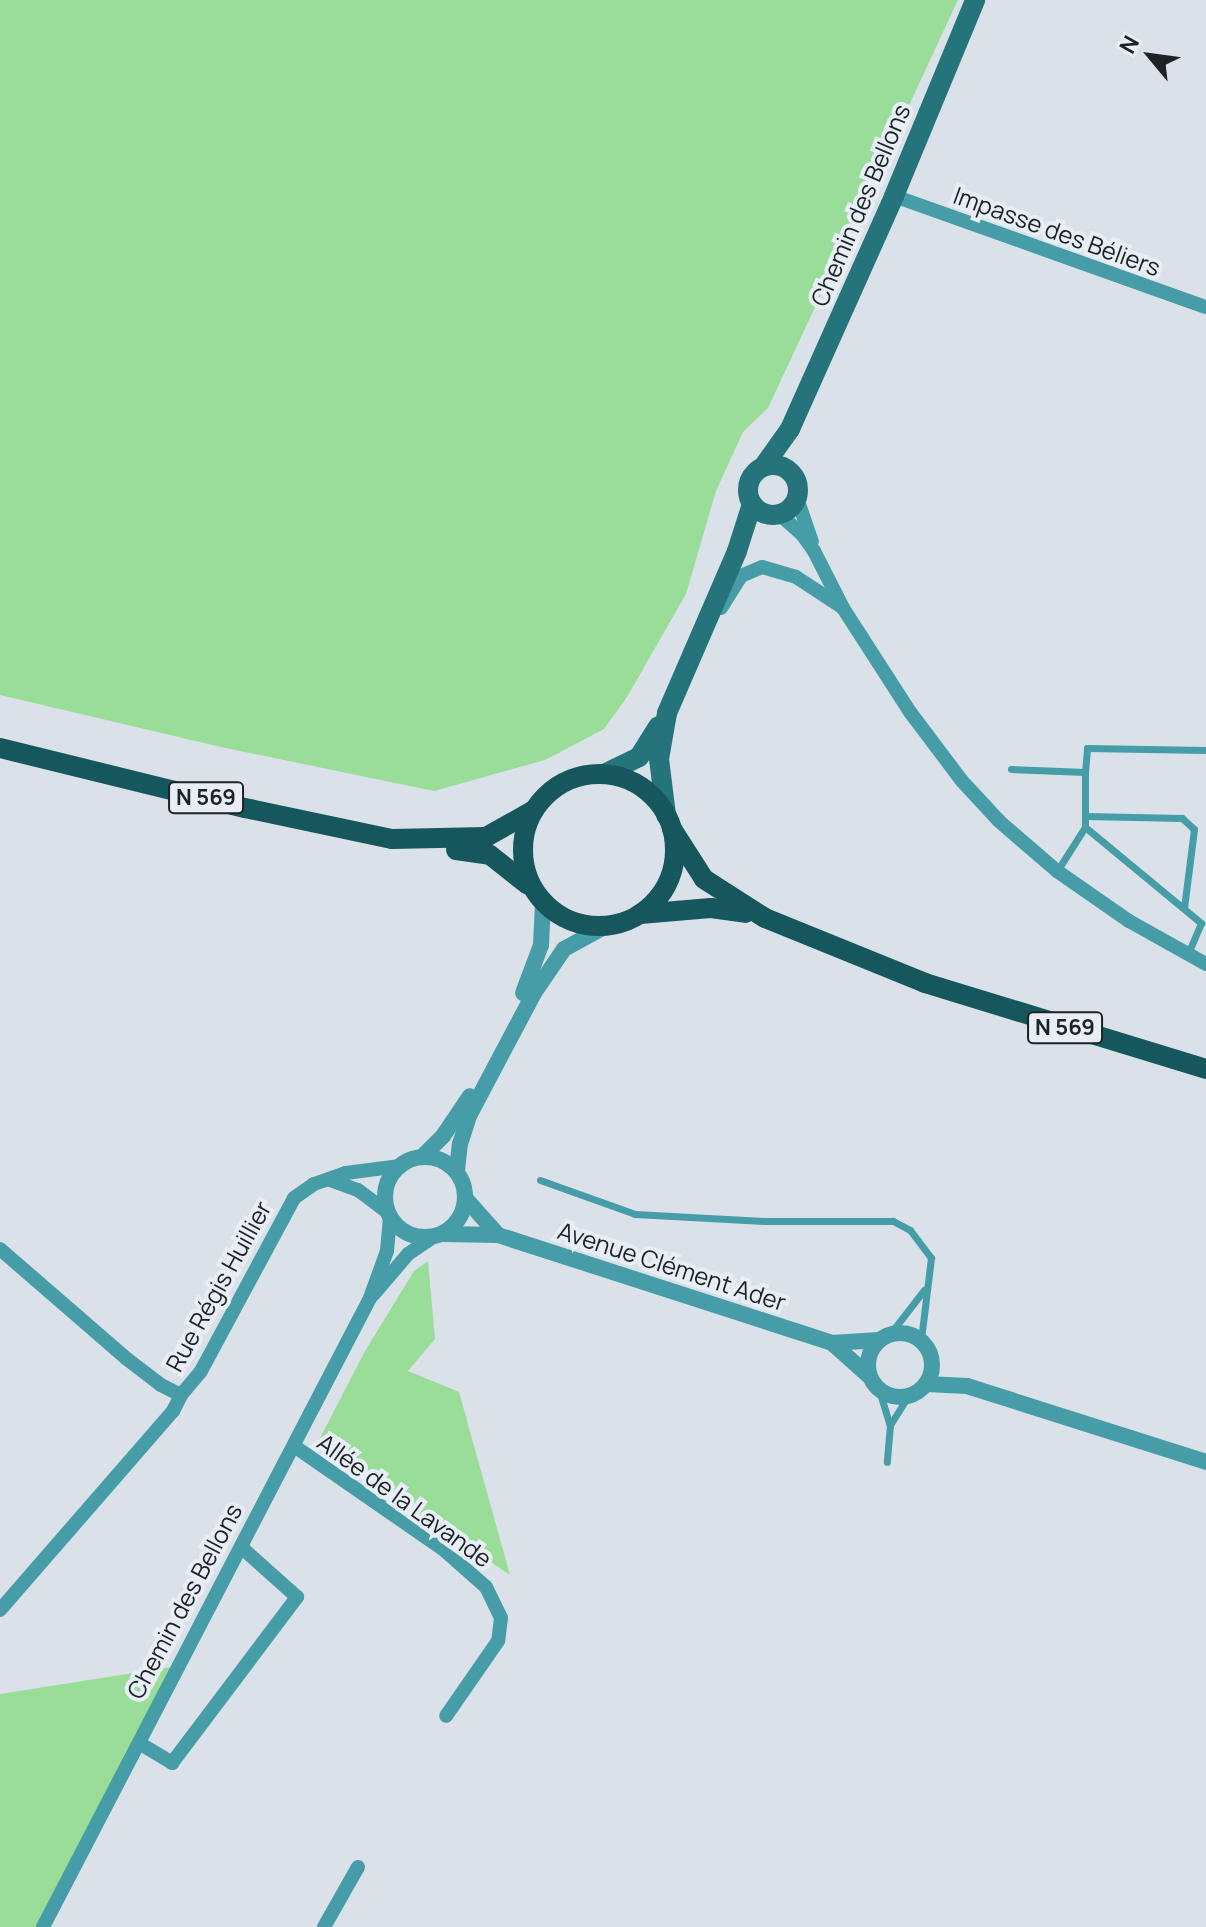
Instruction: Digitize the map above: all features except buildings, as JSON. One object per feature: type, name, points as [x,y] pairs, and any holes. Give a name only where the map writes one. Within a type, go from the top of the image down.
[{"type":"main road","name":"Chemin des Bellons","points":[[763,467],[790,429],[894,196],[975,0]]},
{"type":"main road","name":"Chemin des Bellons","points":[[789,471],[790,429]]},
{"type":"main road","points":[[737,551],[775,515],[793,505],[797,498],[797,483],[789,471],[776,465],[763,467],[751,479],[749,496],[760,512],[775,515]]},
{"type":"main road","points":[[667,713],[659,759],[673,867],[655,901],[640,914],[606,926],[569,921],[538,896],[525,871],[525,829],[534,810],[547,794],[564,782],[604,774],[639,757],[667,713],[737,551],[752,504]]},
{"type":"main road","name":"N 569","points":[[0,748],[342,830],[490,855],[511,868],[538,896]]},
{"type":"main road","points":[[604,774],[634,782],[647,791],[669,822]]},
{"type":"main road","name":"N 569","points":[[414,841],[486,837],[534,810]]},
{"type":"main road","name":"N 569","points":[[669,822],[704,879],[765,918]]},
{"type":"main road","name":"N 569","points":[[640,914],[722,908],[765,918],[925,983],[1206,1069]]},
{"type":"street","name":"Impasse des Béliers","points":[[894,196],[1206,307]]},
{"type":"street","points":[[797,498],[814,551]]},
{"type":"street","points":[[775,515],[801,533],[814,551],[843,608],[910,712],[962,781],[999,821],[1057,871],[1129,921],[1206,964]]},
{"type":"street","points":[[698,640],[714,622],[741,576],[762,567],[796,577],[843,608]]},
{"type":"street","points":[[389,1215],[386,1187],[399,1166],[422,1157],[443,1136],[472,1094],[527,986],[541,945],[538,896]]},
{"type":"street","points":[[498,1235],[466,1199],[457,1171],[460,1144],[470,1114],[534,993],[564,949],[606,926]]},
{"type":"street","points":[[422,1157],[447,1162],[457,1171]]},
{"type":"street","name":"Rue Régis Huillier","points":[[0,1249],[127,1359],[161,1385],[181,1395],[201,1371],[286,1207],[307,1188],[346,1173],[399,1166]]},
{"type":"street","points":[[330,1180],[358,1190],[412,1236],[438,1236],[459,1220],[466,1199]]},
{"type":"street","name":"Chemin des Bellons","points":[[43,1927],[370,1298],[387,1251],[389,1215]]},
{"type":"street","name":"Avenue Clément Ader","points":[[438,1236],[498,1235],[832,1343],[885,1337]]},
{"type":"street","name":"Chemin des Bellons","points":[[370,1298],[408,1254],[438,1236]]},
{"type":"street","points":[[967,1386],[932,1359],[921,1340],[911,1335],[885,1337],[869,1357],[874,1383],[897,1397],[908,1396],[926,1384],[967,1386],[1206,1462]]},
{"type":"street","name":"Avenue Clément Ader","points":[[832,1343],[874,1383]]},
{"type":"street","points":[[926,1384],[932,1359]]},
{"type":"street","points":[[0,1610],[173,1411],[181,1395]]},
{"type":"street","name":"Allée de la Lavande","points":[[294,1446],[443,1549],[486,1587],[501,1618],[498,1641],[446,1716]]},
{"type":"street","points":[[139,1743],[172,1763],[297,1597],[241,1547]]},
{"type":"street","points":[[324,1927],[358,1867]]},
{"type":"lane","points":[[1057,871],[1085,827],[1087,748],[1206,750]]},
{"type":"lane","points":[[1011,769],[1085,772]]},
{"type":"lane","points":[[1085,816],[1182,818],[1194,829],[1184,908]]},
{"type":"lane","points":[[1085,827],[1204,923],[1188,954]]},
{"type":"lane","points":[[540,1180],[635,1214],[766,1221],[893,1221],[910,1230],[931,1258],[921,1340]]},
{"type":"lane","points":[[885,1337],[925,1288]]},
{"type":"lane","points":[[874,1383],[890,1425],[887,1462]]},
{"type":"lane","points":[[890,1425],[908,1396]]},
{"type":"green space","points":[[0,0],[958,0],[768,408],[743,432],[716,491],[686,594],[627,697],[604,729],[545,760],[434,791],[221,747],[0,695]]},
{"type":"green space","points":[[428,1261],[435,1339],[408,1371],[459,1392],[510,1575],[317,1444],[365,1351],[414,1271]]},
{"type":"green space","points":[[172,1667],[42,1927],[0,1927],[0,1694]]}]
